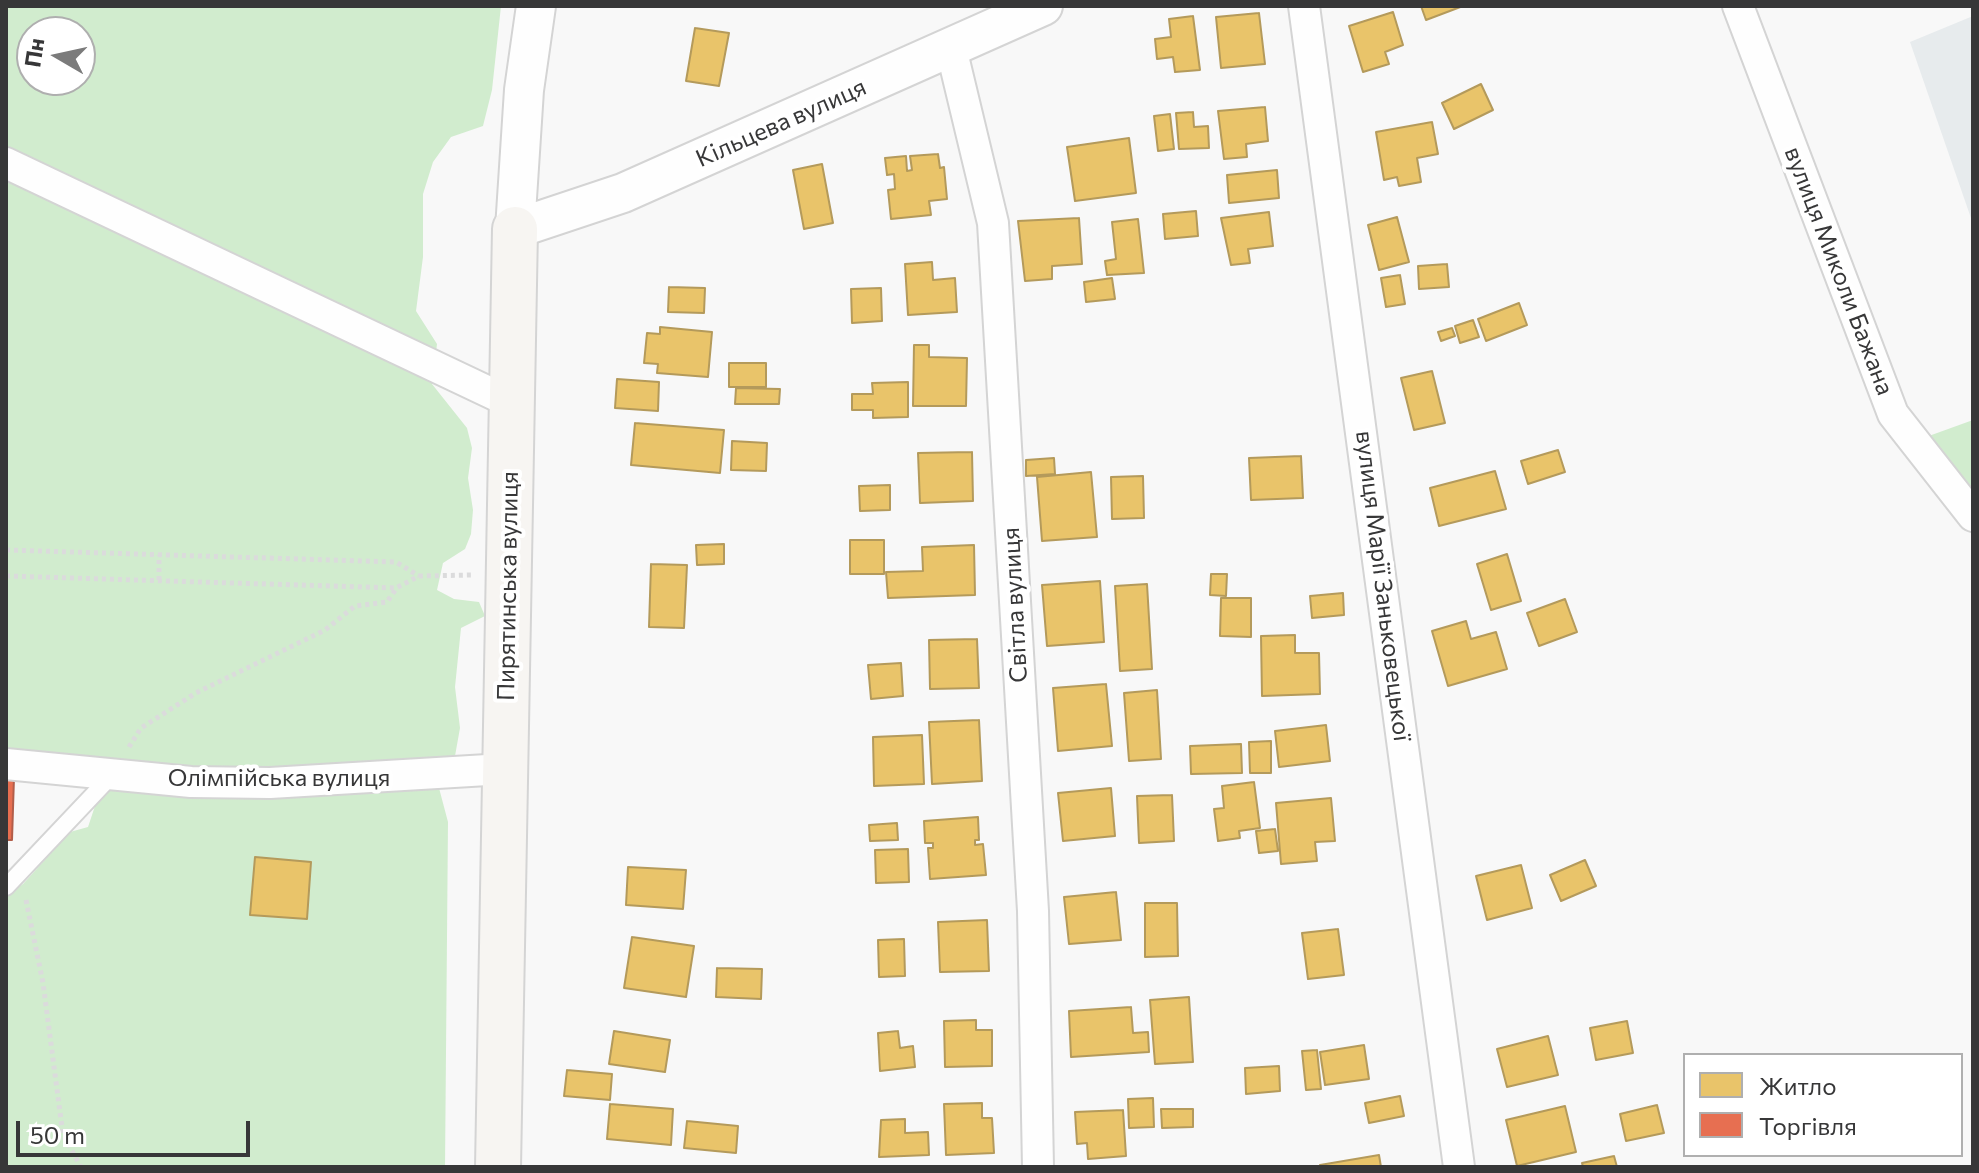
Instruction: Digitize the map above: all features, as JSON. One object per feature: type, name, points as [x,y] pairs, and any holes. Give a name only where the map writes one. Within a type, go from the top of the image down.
[{"type":"main road","name":"Пирятинська вулиця","points":[[498,1167],[515,229]]},
{"type":"street","name":"Пирятинська вулиця","points":[[515,229],[524,90],[536,6]]},
{"type":"street","name":"Кільцева вулиця","points":[[515,229],[623,193],[1043,6]]},
{"type":"street","name":"вулиця Марії Заньковецької","points":[[1304,6],[1459,1167]]},
{"type":"street","name":"вулиця Миколи Бажана","points":[[1738,6],[1893,414],[1973,516]]},
{"type":"street","name":"Світла вулиця","points":[[951,48],[993,223],[1033,911],[1038,1167]]},
{"type":"street","points":[[6,163],[512,403]]},
{"type":"street","name":"Олімпійська вулиця","points":[[6,764],[191,782],[270,783],[504,769]]},
{"type":"lane","points":[[10,884],[112,775]]},
{"type":"path","points":[[6,550],[396,562],[419,576],[396,588],[6,576]]},
{"type":"path","points":[[159,555],[159,580]]},
{"type":"path","points":[[112,775],[141,728],[196,693],[325,630],[355,606],[387,602],[396,588]]},
{"type":"path","points":[[10,884],[28,904],[63,1135],[81,1167]]},
{"type":"shaded area","points":[[1973,16],[1973,224],[1910,42]]},
{"type":"green space","points":[[6,6],[501,6],[492,90],[483,126],[451,137],[433,162],[423,194],[423,257],[416,311],[437,344],[432,384],[467,428],[472,448],[468,478],[473,510],[471,534],[465,549],[443,563],[437,590],[454,599],[479,602],[485,616],[461,628],[455,687],[460,728],[455,756],[434,763],[310,773],[6,760]]},
{"type":"green space","points":[[1973,420],[1973,499],[1926,437]]},
{"type":"green space","points":[[409,782],[439,788],[448,822],[445,1167],[6,1167],[6,895],[23,884],[70,832],[88,827],[95,806],[116,783]]},
{"type":"building: Житло","points":[[1421,6],[1463,6],[1426,20]]},
{"type":"building: Житло","points":[[1393,12],[1403,45],[1385,52],[1389,64],[1363,72],[1349,26]]},
{"type":"building: Житло","points":[[1259,13],[1265,64],[1221,68],[1216,17]]},
{"type":"building: Житло","points":[[1193,16],[1200,70],[1175,72],[1173,57],[1157,59],[1155,39],[1171,37],[1169,19]]},
{"type":"building: Житло","points":[[695,28],[729,33],[719,86],[686,81]]},
{"type":"building: Житло","points":[[1481,84],[1493,110],[1454,129],[1442,103]]},
{"type":"building: Житло","points":[[1265,107],[1268,141],[1246,144],[1247,157],[1224,159],[1218,111]]},
{"type":"building: Житло","points":[[1193,112],[1194,127],[1208,126],[1209,148],[1179,149],[1176,113]]},
{"type":"building: Житло","points":[[1170,114],[1174,149],[1158,151],[1154,116]]},
{"type":"building: Житло","points":[[1432,122],[1438,154],[1417,158],[1421,182],[1399,186],[1397,177],[1384,180],[1376,132]]},
{"type":"building: Житло","points":[[1129,138],[1136,193],[1075,201],[1067,147]]},
{"type":"building: Житло","points":[[938,154],[940,168],[944,167],[947,199],[929,201],[931,215],[891,219],[888,190],[895,189],[894,174],[887,175],[885,158],[906,156],[907,171],[912,170],[910,156]]},
{"type":"building: Житло","points":[[822,164],[833,223],[804,229],[793,170]]},
{"type":"building: Житло","points":[[1277,170],[1279,198],[1229,203],[1227,175]]},
{"type":"building: Житло","points":[[1196,211],[1198,236],[1165,239],[1163,214]]},
{"type":"building: Житло","points":[[1269,212],[1273,246],[1248,249],[1250,263],[1231,265],[1221,218]]},
{"type":"building: Житло","points":[[1397,217],[1409,262],[1379,270],[1368,225]]},
{"type":"building: Житло","points":[[1079,218],[1082,264],[1052,266],[1052,279],[1025,281],[1018,221]]},
{"type":"building: Житло","points":[[1138,219],[1144,273],[1107,275],[1105,261],[1116,259],[1112,222]]},
{"type":"building: Житло","points":[[932,262],[933,280],[955,278],[957,312],[908,315],[905,264]]},
{"type":"building: Житло","points":[[1447,264],[1449,287],[1419,289],[1418,266]]},
{"type":"building: Житло","points":[[1400,275],[1405,304],[1386,307],[1381,278]]},
{"type":"building: Житло","points":[[1112,278],[1115,299],[1086,302],[1084,282]]},
{"type":"building: Житло","points":[[669,287],[705,288],[704,313],[668,312]]},
{"type":"building: Житло","points":[[881,288],[882,321],[852,323],[851,289]]},
{"type":"building: Житло","points":[[1519,303],[1527,325],[1486,341],[1478,319]]},
{"type":"building: Житло","points":[[1473,320],[1479,337],[1460,343],[1455,326]]},
{"type":"building: Житло","points":[[660,327],[712,332],[708,377],[657,373],[658,364],[644,363],[647,333],[660,334]]},
{"type":"building: Житло","points":[[1452,328],[1455,336],[1441,341],[1438,332]]},
{"type":"building: Житло","points":[[914,345],[929,345],[929,357],[967,358],[966,406],[913,406]]},
{"type":"building: Житло","points":[[729,363],[766,363],[766,387],[729,387]]},
{"type":"building: Житло","points":[[1432,371],[1445,423],[1414,430],[1401,378]]},
{"type":"building: Житло","points":[[617,379],[659,382],[658,411],[615,408]]},
{"type":"building: Житло","points":[[908,382],[908,417],[873,418],[873,410],[852,410],[852,394],[873,394],[872,383]]},
{"type":"building: Житло","points":[[736,388],[780,389],[779,404],[735,404]]},
{"type":"building: Житло","points":[[635,423],[724,430],[720,473],[631,465]]},
{"type":"building: Житло","points":[[732,441],[767,443],[766,471],[731,470]]},
{"type":"building: Житло","points":[[1558,450],[1565,472],[1528,484],[1521,461]]},
{"type":"building: Житло","points":[[972,452],[973,501],[920,503],[918,453]]},
{"type":"building: Житло","points":[[1301,456],[1303,498],[1251,500],[1249,458]]},
{"type":"building: Житло","points":[[1054,458],[1055,474],[1026,476],[1026,460]]},
{"type":"building: Житло","points":[[1495,471],[1506,509],[1439,526],[1430,488]]},
{"type":"building: Житло","points":[[1091,472],[1097,537],[1042,541],[1037,477]]},
{"type":"building: Житло","points":[[1143,476],[1144,518],[1112,519],[1111,477]]},
{"type":"building: Житло","points":[[890,485],[890,510],[860,511],[859,486]]},
{"type":"building: Житло","points":[[850,540],[884,540],[884,574],[850,574]]},
{"type":"building: Житло","points":[[724,544],[724,564],[697,565],[696,545]]},
{"type":"building: Житло","points":[[974,545],[975,595],[888,598],[886,572],[923,571],[922,547]]},
{"type":"building: Житло","points":[[1507,554],[1521,601],[1491,610],[1477,564]]},
{"type":"building: Житло","points":[[651,564],[687,565],[684,628],[649,627]]},
{"type":"building: Житло","points":[[1211,574],[1227,574],[1226,596],[1210,595]]},
{"type":"building: Житло","points":[[1100,581],[1104,642],[1047,646],[1042,585]]},
{"type":"building: Житло","points":[[1147,584],[1152,669],[1120,671],[1115,586]]},
{"type":"building: Житло","points":[[1343,593],[1344,615],[1312,618],[1310,596]]},
{"type":"building: Житло","points":[[1221,598],[1251,598],[1251,637],[1220,636]]},
{"type":"building: Житло","points":[[1565,599],[1577,632],[1539,646],[1527,613]]},
{"type":"building: Житло","points":[[1466,621],[1471,639],[1496,632],[1507,669],[1448,686],[1432,631]]},
{"type":"building: Житло","points":[[1295,635],[1295,653],[1319,653],[1320,694],[1262,696],[1261,636]]},
{"type":"building: Житло","points":[[977,639],[979,688],[930,689],[929,640]]},
{"type":"building: Житло","points":[[901,663],[903,696],[871,699],[868,665]]},
{"type":"building: Житло","points":[[1106,684],[1112,746],[1058,751],[1053,688]]},
{"type":"building: Житло","points":[[1157,690],[1161,759],[1129,761],[1124,693]]},
{"type":"building: Житло","points":[[979,720],[982,781],[932,784],[929,722]]},
{"type":"building: Житло","points":[[1326,725],[1330,761],[1279,767],[1275,731]]},
{"type":"building: Житло","points":[[922,735],[924,784],[874,786],[873,737]]},
{"type":"building: Житло","points":[[1271,741],[1271,773],[1250,773],[1249,742]]},
{"type":"building: Житло","points":[[1241,744],[1242,773],[1191,774],[1190,746]]},
{"type":"building: Житло","points":[[1254,782],[1260,828],[1239,831],[1240,838],[1218,841],[1214,809],[1224,808],[1222,786]]},
{"type":"building: Житло","points":[[1111,788],[1115,836],[1063,841],[1058,793]]},
{"type":"building: Житло","points":[[1172,795],[1174,841],[1139,843],[1137,796]]},
{"type":"building: Житло","points":[[1331,798],[1335,841],[1315,842],[1317,861],[1281,864],[1276,803]]},
{"type":"building: Житло","points":[[978,817],[979,840],[975,840],[975,845],[983,844],[986,875],[930,879],[928,848],[933,848],[933,843],[925,843],[924,821]]},
{"type":"building: Житло","points":[[897,823],[898,840],[870,841],[869,825]]},
{"type":"building: Житло","points":[[1275,829],[1278,851],[1259,853],[1256,831]]},
{"type":"building: Житло","points":[[908,849],[909,882],[876,883],[875,850]]},
{"type":"building: Житло","points":[[255,857],[311,862],[307,919],[250,915]]},
{"type":"building: Житло","points":[[1585,860],[1596,886],[1561,901],[1550,875]]},
{"type":"building: Житло","points":[[1521,865],[1532,908],[1487,920],[1476,876]]},
{"type":"building: Житло","points":[[628,867],[686,870],[683,909],[626,905]]},
{"type":"building: Житло","points":[[1116,892],[1121,940],[1069,944],[1064,897]]},
{"type":"building: Житло","points":[[1145,903],[1177,903],[1178,956],[1145,957]]},
{"type":"building: Житло","points":[[987,920],[989,971],[940,972],[938,922]]},
{"type":"building: Житло","points":[[1338,929],[1344,975],[1308,979],[1302,933]]},
{"type":"building: Житло","points":[[632,937],[694,946],[686,997],[624,988]]},
{"type":"building: Житло","points":[[904,939],[905,976],[879,977],[878,940]]},
{"type":"building: Житло","points":[[717,968],[762,969],[761,999],[716,997]]},
{"type":"building: Житло","points":[[1189,997],[1193,1062],[1155,1064],[1150,1000]]},
{"type":"building: Житло","points":[[1131,1007],[1133,1033],[1148,1032],[1149,1052],[1071,1057],[1069,1011]]},
{"type":"building: Житло","points":[[976,1020],[976,1030],[992,1030],[992,1066],[945,1067],[944,1021]]},
{"type":"building: Житло","points":[[1627,1021],[1633,1053],[1596,1060],[1590,1028]]},
{"type":"building: Житло","points":[[614,1031],[670,1040],[665,1072],[609,1064]]},
{"type":"building: Житло","points":[[898,1031],[900,1048],[913,1046],[915,1067],[880,1071],[878,1033]]},
{"type":"building: Житло","points":[[1548,1036],[1558,1075],[1507,1087],[1497,1049]]},
{"type":"building: Житло","points":[[1364,1045],[1369,1079],[1325,1085],[1320,1052]]},
{"type":"building: Житло","points":[[1317,1050],[1321,1089],[1306,1090],[1302,1051]]},
{"type":"building: Житло","points":[[1279,1066],[1280,1091],[1246,1094],[1245,1068]]},
{"type":"building: Житло","points":[[567,1070],[612,1074],[610,1100],[564,1096]]},
{"type":"building: Житло","points":[[1400,1096],[1404,1116],[1369,1123],[1365,1103]]},
{"type":"building: Житло","points":[[1153,1098],[1154,1127],[1129,1128],[1128,1099]]},
{"type":"building: Житло","points":[[982,1103],[982,1118],[992,1118],[994,1153],[946,1155],[944,1104]]},
{"type":"building: Житло","points":[[610,1104],[673,1109],[671,1145],[607,1139]]},
{"type":"building: Житло","points":[[1657,1105],[1664,1133],[1626,1141],[1620,1114]]},
{"type":"building: Житло","points":[[1565,1106],[1576,1152],[1517,1166],[1506,1120]]},
{"type":"building: Житло","points":[[1161,1109],[1193,1109],[1193,1127],[1162,1128]]},
{"type":"building: Житло","points":[[1123,1110],[1126,1156],[1088,1159],[1087,1143],[1077,1144],[1075,1112]]},
{"type":"building: Житло","points":[[905,1119],[905,1133],[928,1132],[929,1155],[879,1157],[881,1120]]},
{"type":"building: Житло","points":[[687,1121],[738,1126],[736,1153],[684,1148]]},
{"type":"building: Житло","points":[[1379,1155],[1381,1167],[1320,1167],[1320,1165]]},
{"type":"building: Житло","points":[[1614,1156],[1617,1167],[1583,1167],[1582,1163]]},
{"type":"building: Торгівля","points":[[6,777],[14,777],[12,840],[6,840]]}]
